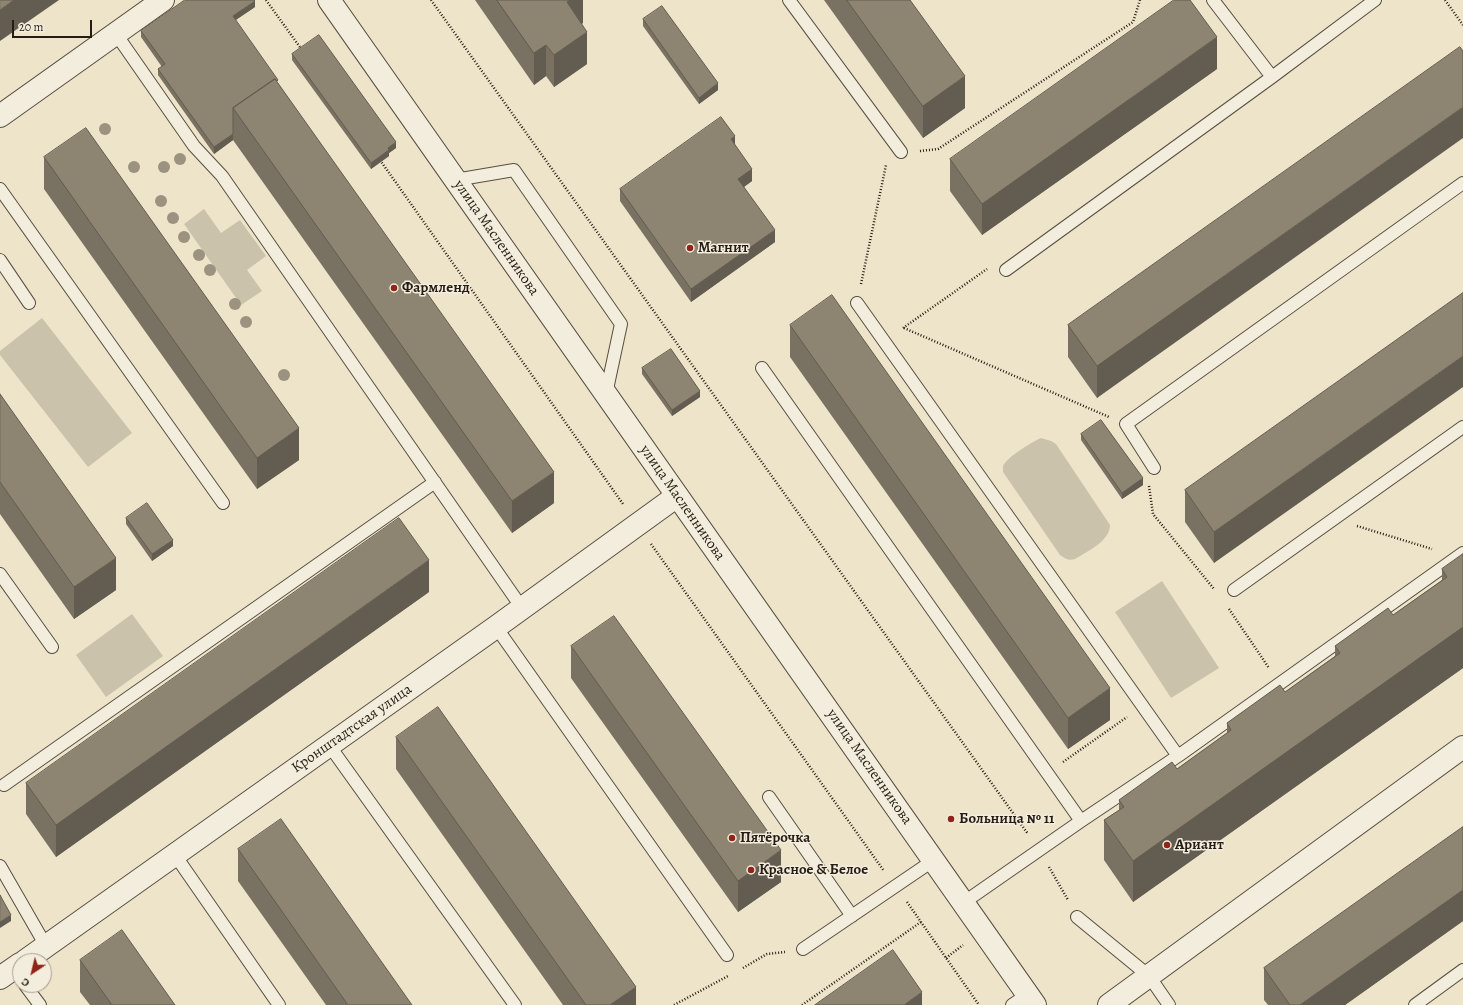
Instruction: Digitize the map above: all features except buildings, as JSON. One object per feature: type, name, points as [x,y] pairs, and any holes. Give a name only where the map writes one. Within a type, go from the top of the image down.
[{"type":"street","points":[[0,116],[163,0]]},
{"type":"street","name":"улица Масленникова","points":[[329,0],[934,860],[963,902],[1025,1001]]},
{"type":"street","name":"Кронштадтская улица","points":[[38,953],[678,496]]},
{"type":"street","points":[[1110,1005],[1463,747]]},
{"type":"lane","points":[[789,0],[901,152]]},
{"type":"lane","points":[[1213,0],[1272,76]]},
{"type":"lane","points":[[1006,270],[1375,0]]},
{"type":"lane","points":[[116,34],[194,146],[222,176],[522,608]]},
{"type":"lane","points":[[455,180],[514,170],[621,324],[606,394]]},
{"type":"lane","points":[[1154,468],[1126,424],[1463,183]]},
{"type":"lane","points":[[2,195],[223,503]]},
{"type":"lane","points":[[0,260],[29,303]]},
{"type":"lane","points":[[858,302],[1178,756]]},
{"type":"lane","points":[[762,368],[1081,821]]},
{"type":"lane","points":[[1234,590],[1333,519],[1462,431]]},
{"type":"lane","points":[[4,785],[435,482]]},
{"type":"lane","points":[[963,902],[1178,756],[1460,555]]},
{"type":"lane","points":[[0,574],[52,647]]},
{"type":"lane","points":[[496,627],[727,956]]},
{"type":"lane","points":[[329,745],[515,1005]]},
{"type":"lane","points":[[769,797],[852,916]]},
{"type":"lane","points":[[175,855],[279,1005]]},
{"type":"lane","points":[[803,949],[934,860]]},
{"type":"lane","points":[[0,866],[46,946]]},
{"type":"lane","points":[[1077,917],[1149,976],[1169,1005]]},
{"type":"lane","points":[[1415,1005],[1463,970]]},
{"type":"lane","points":[[32,993],[40,1005]]},
{"type":"path","points":[[431,0],[1039,850],[1077,917]]},
{"type":"path","points":[[901,152],[938,149],[1132,22],[1140,0]]},
{"type":"path","points":[[1445,0],[1463,25]]},
{"type":"path","points":[[858,302],[891,139]]},
{"type":"path","points":[[885,341],[998,261],[1006,270]]},
{"type":"path","points":[[904,328],[1126,424]]},
{"type":"path","points":[[1154,468],[1149,487],[1153,514],[1217,592]]},
{"type":"path","points":[[1333,519],[1460,555]]},
{"type":"path","points":[[1226,605],[1280,684]]},
{"type":"path","points":[[1048,773],[1142,706]]},
{"type":"path","points":[[802,1005],[921,922]]},
{"type":"shaded area","points":[[204,209],[221,233],[240,220],[266,256],[247,270],[262,291],[241,305],[184,224]]},
{"type":"shaded area","points":[[42,318],[132,433],[88,467],[0,355],[0,351]]},
{"type":"shaded area","points":[[1041,438],[1056,444],[1110,525],[1109,531],[1102,541],[1075,559],[1071,560],[1060,555],[1003,472],[1003,466],[1009,458]]},
{"type":"shaded area","points":[[1162,581],[1219,668],[1171,698],[1115,612]]},
{"type":"shaded area","points":[[132,614],[163,656],[106,697],[76,655]]},
{"type":"place","name":"Магнит","points":[[690,248]]},
{"type":"place","name":"Фармленд","points":[[394,288]]},
{"type":"place","name":"Больница № 11","points":[[951,819]]},
{"type":"place","name":"Пятёрочка","points":[[732,838]]},
{"type":"place","name":"Ариант","points":[[1167,845]]},
{"type":"place","name":"Красное & Белое","points":[[751,870]]}]
